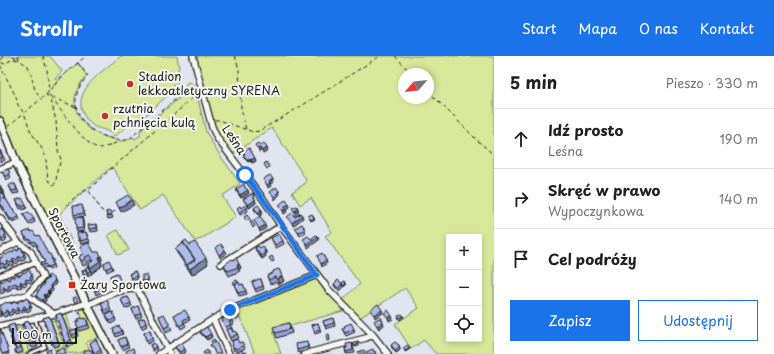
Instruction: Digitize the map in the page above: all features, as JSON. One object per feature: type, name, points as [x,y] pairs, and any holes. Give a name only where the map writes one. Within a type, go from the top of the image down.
[{"type":"street","name":"Leśna","points":[[193,56],[210,121],[217,138],[328,289],[373,335],[388,354]]},
{"type":"street","name":"Sportowa","points":[[0,121],[16,162],[112,354]]},
{"type":"street","points":[[0,169],[16,162]]},
{"type":"street","points":[[0,302],[27,296],[43,277],[31,252],[18,242],[1,222]]},
{"type":"street","points":[[221,264],[281,226]]},
{"type":"street","points":[[0,251],[18,242]]},
{"type":"street","points":[[0,276],[36,262]]},
{"type":"street","points":[[158,354],[168,352],[213,319],[230,310],[317,275]]},
{"type":"street","points":[[0,326],[54,314],[88,304],[114,293],[131,289],[138,290],[168,352]]},
{"type":"street","points":[[27,296],[54,314]]},
{"type":"street","points":[[213,319],[229,354]]},
{"type":"street","points":[[304,354],[373,335]]},
{"type":"lane","points":[[30,354],[45,348],[35,318]]},
{"type":"path","points":[[3,56],[0,63],[16,97],[18,105],[24,113],[31,132],[44,152],[48,180],[54,185],[61,160],[56,121],[50,96]]},
{"type":"path","points":[[13,56],[28,66],[35,90],[41,99]]},
{"type":"path","points":[[18,56],[19,60]]},
{"type":"path","points":[[43,56],[47,70],[49,91]]},
{"type":"path","points":[[4,130],[41,99],[62,76],[86,56]]},
{"type":"path","points":[[235,56],[239,69],[241,108],[246,130]]},
{"type":"path","points":[[210,121],[218,120],[246,130],[254,132],[259,131],[380,56]]},
{"type":"path","points":[[395,56],[406,68]]},
{"type":"path","points":[[0,63],[4,64],[13,59],[19,60]]},
{"type":"path","points":[[78,63],[88,76],[81,83],[77,91],[76,107],[82,119],[89,128],[101,135],[120,140],[127,140],[183,92]]},
{"type":"path","points":[[67,205],[79,195],[89,190],[145,139],[194,97],[202,93]]},
{"type":"path","points":[[46,94],[76,107]]},
{"type":"path","points":[[50,96],[88,143],[96,148],[104,148],[120,140]]},
{"type":"path","points":[[434,97],[494,155]]},
{"type":"path","points":[[89,190],[100,210],[106,213],[111,213],[117,210]]},
{"type":"path","points":[[74,322],[82,320],[78,307]]},
{"type":"path","points":[[54,314],[66,347]]},
{"type":"path","points":[[21,322],[30,354]]},
{"type":"path","points":[[44,323],[53,348],[48,350]]},
{"type":"path","points":[[6,325],[16,354]]},
{"type":"path","points":[[0,348],[2,354]]},
{"type":"green space","points":[[0,56],[50,56],[62,71],[55,79],[58,81],[47,93],[78,63],[87,76],[80,85],[76,95],[75,104],[77,113],[89,128],[98,134],[118,141],[124,141],[133,137],[135,139],[141,135],[139,132],[185,93],[186,84],[188,82],[192,84],[195,90],[194,97],[197,95],[206,132],[215,148],[240,184],[222,196],[236,217],[201,239],[195,241],[163,195],[140,210],[112,167],[59,214],[73,244],[68,261],[12,147],[0,115]]},
{"type":"green space","points":[[121,56],[177,56],[179,67],[176,78],[179,81],[168,90],[170,93],[134,126],[131,123],[114,137],[108,131],[97,128],[91,124],[83,114],[81,104],[83,94],[88,86],[104,69]]},
{"type":"green space","points":[[196,56],[494,56],[494,354],[436,354],[424,340],[411,349],[395,324],[419,308],[405,288],[358,319],[340,302],[360,284],[325,236],[332,232],[311,198],[300,205],[292,192],[306,183],[305,178],[272,128],[231,155],[218,138]]},
{"type":"green space","points":[[118,230],[129,250],[118,255],[108,235]]},
{"type":"green space","points":[[315,278],[343,311],[273,331],[281,354],[255,354],[237,310]]},
{"type":"green space","points":[[86,309],[99,337],[86,342],[90,350],[74,353],[58,352],[54,347],[59,345],[51,321],[54,320],[65,349],[67,350],[67,347],[73,345],[62,314],[66,312],[73,338],[79,331],[83,321],[80,310]]},
{"type":"green space","points":[[21,327],[29,352],[25,354],[17,354],[23,352],[16,329]]},
{"type":"building","points":[[258,143],[260,146],[264,143],[267,148],[262,151],[260,148],[258,149],[255,145]]},
{"type":"building","points":[[249,148],[255,158],[251,160],[249,158],[247,159],[243,155],[245,154],[243,152]]},
{"type":"building","points":[[0,150],[3,157],[0,158]]},
{"type":"building","points":[[266,162],[270,167],[267,169],[264,164]]},
{"type":"building","points":[[8,169],[10,174],[5,177],[2,171]]},
{"type":"building","points":[[270,175],[273,179],[267,185],[263,179]]},
{"type":"building","points":[[11,184],[15,184],[17,190],[12,191],[9,186]]},
{"type":"building","points":[[244,184],[245,188],[248,190],[240,195],[236,189]]},
{"type":"building","points":[[276,187],[279,191],[274,197],[270,192]]},
{"type":"building","points":[[0,188],[2,194],[4,193],[4,199],[6,199],[12,209],[13,208],[15,214],[17,213],[19,217],[12,220],[9,218],[3,206],[1,207]]},
{"type":"building","points":[[253,193],[255,200],[248,205],[243,199]]},
{"type":"building","points":[[128,195],[132,200],[119,208],[116,202]]},
{"type":"building","points":[[22,198],[26,205],[22,207],[16,200]]},
{"type":"building","points":[[286,199],[289,204],[284,207],[286,209],[283,211],[279,205]]},
{"type":"building","points":[[82,205],[84,213],[74,215],[73,206]]},
{"type":"building","points":[[245,205],[247,208],[239,212],[237,208],[240,206],[241,208]]},
{"type":"building","points":[[258,205],[261,209],[259,213],[254,208]]},
{"type":"building","points":[[297,206],[298,209],[294,211],[292,208]]},
{"type":"building","points":[[110,211],[112,215],[107,216],[106,212]]},
{"type":"building","points":[[29,212],[34,219],[28,222],[23,214]]},
{"type":"building","points":[[299,212],[300,214],[295,217],[294,215]]},
{"type":"building","points":[[292,213],[295,217],[300,213],[302,215],[292,223],[287,217]]},
{"type":"building","points":[[312,214],[314,218],[311,220],[308,216]]},
{"type":"building","points":[[247,215],[250,219],[247,221],[244,217]]},
{"type":"building","points":[[260,216],[265,225],[259,229],[254,220]]},
{"type":"building","points":[[82,217],[83,228],[76,229],[75,218]]},
{"type":"building","points":[[252,221],[255,226],[253,228],[250,222]]},
{"type":"building","points":[[97,224],[97,228],[89,229],[88,225]]},
{"type":"building","points":[[302,224],[305,230],[299,232],[295,228]]},
{"type":"building","points":[[3,229],[6,235],[2,240],[0,238],[0,231]]},
{"type":"building","points":[[30,230],[31,232],[33,231],[36,236],[39,235],[48,254],[50,254],[52,258],[53,265],[48,267],[45,264],[41,266],[40,264],[45,262],[37,247],[38,246],[34,241],[32,242],[30,239],[29,240],[25,237],[23,233]]},
{"type":"building","points":[[86,232],[88,239],[80,241],[77,233]]},
{"type":"building","points":[[279,234],[283,241],[275,245],[271,238]]},
{"type":"building","points":[[316,235],[318,237],[307,244],[303,239],[308,236],[311,239]]},
{"type":"building","points":[[186,240],[190,245],[195,242],[206,258],[190,269],[187,265],[195,259],[183,242]]},
{"type":"building","points":[[89,243],[94,252],[99,252],[101,256],[99,257],[100,261],[90,268],[89,263],[93,261],[90,255],[81,261],[79,256],[83,254],[80,246]]},
{"type":"building","points":[[183,243],[195,260],[187,265],[175,249]]},
{"type":"building","points":[[221,244],[225,250],[219,255],[215,248]]},
{"type":"building","points":[[258,246],[260,248],[263,246],[265,250],[265,253],[261,256],[255,248]]},
{"type":"building","points":[[21,247],[24,256],[20,258],[19,256],[18,259],[12,260],[13,262],[10,263],[8,261],[8,263],[4,265],[3,263],[0,264],[0,257],[1,258],[5,254],[6,255],[13,252],[16,249],[17,251]]},
{"type":"building","points":[[322,253],[326,260],[321,264],[317,256]]},
{"type":"building","points":[[272,256],[274,261],[272,262],[269,258]]},
{"type":"building","points":[[236,258],[239,264],[237,265],[238,267],[228,271],[224,265]]},
{"type":"building","points":[[109,260],[112,266],[105,269],[104,263]]},
{"type":"building","points":[[89,266],[91,271],[87,273],[85,268]]},
{"type":"building","points":[[29,269],[32,276],[30,277],[31,279],[27,279],[25,280],[26,282],[22,283],[21,281],[21,284],[17,285],[16,283],[8,286],[9,288],[6,289],[3,287],[4,289],[0,291],[1,279],[2,282],[13,276],[14,278],[18,274],[19,276]]},
{"type":"building","points":[[86,269],[88,274],[84,275],[82,271]]},
{"type":"building","points":[[279,269],[282,276],[278,279],[275,277],[269,280],[267,276],[273,273],[273,271]]},
{"type":"building","points":[[135,271],[137,276],[132,278],[129,274]]},
{"type":"building","points":[[117,273],[121,282],[114,284],[110,276]]},
{"type":"building","points":[[49,275],[55,280],[50,286],[52,287],[49,291],[47,291],[48,292],[46,295],[44,294],[43,296],[45,297],[42,300],[36,296],[37,292],[42,285],[43,286],[43,283],[49,278],[47,277]]},
{"type":"building","points":[[142,275],[147,275],[147,281],[142,281]]},
{"type":"building","points":[[261,279],[263,286],[255,289],[252,282]]},
{"type":"building","points":[[237,280],[238,282],[235,285],[233,282]]},
{"type":"building","points":[[338,280],[342,284],[338,288],[334,284]]},
{"type":"building","points":[[98,281],[101,289],[95,291],[92,284]]},
{"type":"building","points":[[239,282],[240,285],[243,284],[246,291],[238,293],[235,284]]},
{"type":"building","points":[[76,297],[78,301],[75,303],[73,298]]},
{"type":"building","points":[[128,297],[131,303],[124,306],[121,299]]},
{"type":"building","points":[[27,298],[31,305],[29,305],[30,307],[26,309],[25,306],[23,307],[24,309],[20,310],[19,307],[17,308],[18,310],[14,311],[13,309],[8,313],[7,310],[2,314],[1,311],[0,312],[0,306],[6,302],[10,302],[11,304],[16,301],[17,303],[22,299],[22,301]]},
{"type":"building","points":[[107,300],[110,307],[104,311],[101,303]]},
{"type":"building","points":[[378,304],[382,310],[374,315],[370,310]]},
{"type":"building","points":[[138,306],[141,313],[135,316],[132,309]]},
{"type":"building","points":[[185,310],[189,317],[183,320],[184,323],[179,326],[174,315]]},
{"type":"building","points":[[388,310],[392,316],[388,318],[384,313]]},
{"type":"building","points":[[237,311],[239,316],[235,317],[233,313]]},
{"type":"building","points":[[113,312],[115,318],[110,321],[106,315]]},
{"type":"building","points":[[61,313],[71,340],[65,343],[56,315]]},
{"type":"building","points":[[164,314],[170,325],[164,328],[159,316]]},
{"type":"building","points":[[402,314],[404,316],[399,318],[398,316]]},
{"type":"building","points":[[230,315],[232,320],[229,322],[231,325],[225,327],[222,319],[225,316]]},
{"type":"building","points":[[49,316],[58,341],[52,343],[43,318]]},
{"type":"building","points":[[381,317],[383,322],[377,326],[374,321]]},
{"type":"building","points":[[86,318],[88,325],[78,328],[76,322],[79,321],[78,319]]},
{"type":"building","points":[[144,318],[146,323],[141,326],[138,320]]},
{"type":"building","points":[[333,318],[334,323],[325,326],[323,321]]},
{"type":"building","points":[[29,321],[36,342],[30,344],[23,323]]},
{"type":"building","points":[[289,323],[290,329],[275,333],[273,327]]},
{"type":"building","points":[[318,323],[320,329],[314,331],[312,325]]},
{"type":"building","points":[[351,323],[354,329],[345,333],[342,329],[345,327],[344,326]]},
{"type":"building","points":[[14,324],[21,347],[16,349],[8,326]]},
{"type":"building","points":[[119,326],[122,331],[115,334],[113,329]]},
{"type":"building","points":[[207,327],[211,334],[205,337],[200,331]]},
{"type":"building","points":[[0,328],[9,352],[2,354],[0,348]]},
{"type":"building","points":[[231,328],[233,332],[236,331],[237,334],[230,338],[226,330]]},
{"type":"building","points":[[76,329],[77,333],[72,335],[70,331]]},
{"type":"building","points":[[150,330],[152,338],[146,341],[144,333]]},
{"type":"building","points":[[329,334],[330,340],[327,341],[326,335]]},
{"type":"building","points":[[125,337],[127,344],[121,347],[118,340]]},
{"type":"building","points":[[96,339],[101,350],[94,353],[90,343]]},
{"type":"building","points":[[237,339],[239,343],[242,342],[244,345],[236,349],[234,347],[233,348],[232,341]]},
{"type":"building","points":[[216,342],[221,354],[215,354],[213,348],[211,348],[210,345]]},
{"type":"building","points":[[307,342],[308,347],[297,350],[296,344]]},
{"type":"building","points":[[358,342],[359,344],[354,346],[353,344]]},
{"type":"building","points":[[395,342],[399,345],[399,347],[395,350],[391,345]]},
{"type":"building","points":[[154,343],[156,347],[152,349],[150,345]]},
{"type":"building","points":[[181,343],[185,349],[180,352],[175,347]]},
{"type":"building","points":[[352,343],[353,350],[346,352],[346,344]]},
{"type":"building","points":[[408,345],[410,348],[405,351],[403,348]]},
{"type":"building","points":[[64,348],[66,354],[56,354],[55,351],[58,350],[57,349]]},
{"type":"building","points":[[133,348],[135,354],[127,354],[126,351]]},
{"type":"building","points":[[50,349],[51,354],[48,354],[46,351]]},
{"type":"building","points":[[89,349],[90,351],[92,350],[93,353],[85,354],[84,351]]},
{"type":"building","points":[[373,349],[376,354],[367,354],[366,352]]},
{"type":"building","points":[[207,350],[209,354],[203,353]]},
{"type":"building","points":[[242,350],[243,353],[246,352],[247,354],[237,354],[237,352]]},
{"type":"building","points":[[364,350],[365,353],[359,354],[358,352]]},
{"type":"place","name":"Stadion lekkoatletyczny SYRENA","points":[[130,84]]},
{"type":"place","name":"rzutnia pchnięcia kulą","points":[[105,116]]},
{"type":"place","name":"Żary Sportowa","points":[[72,285]]},
{"type":"route","points":[[230,310],[317,275],[245,175]]}]
